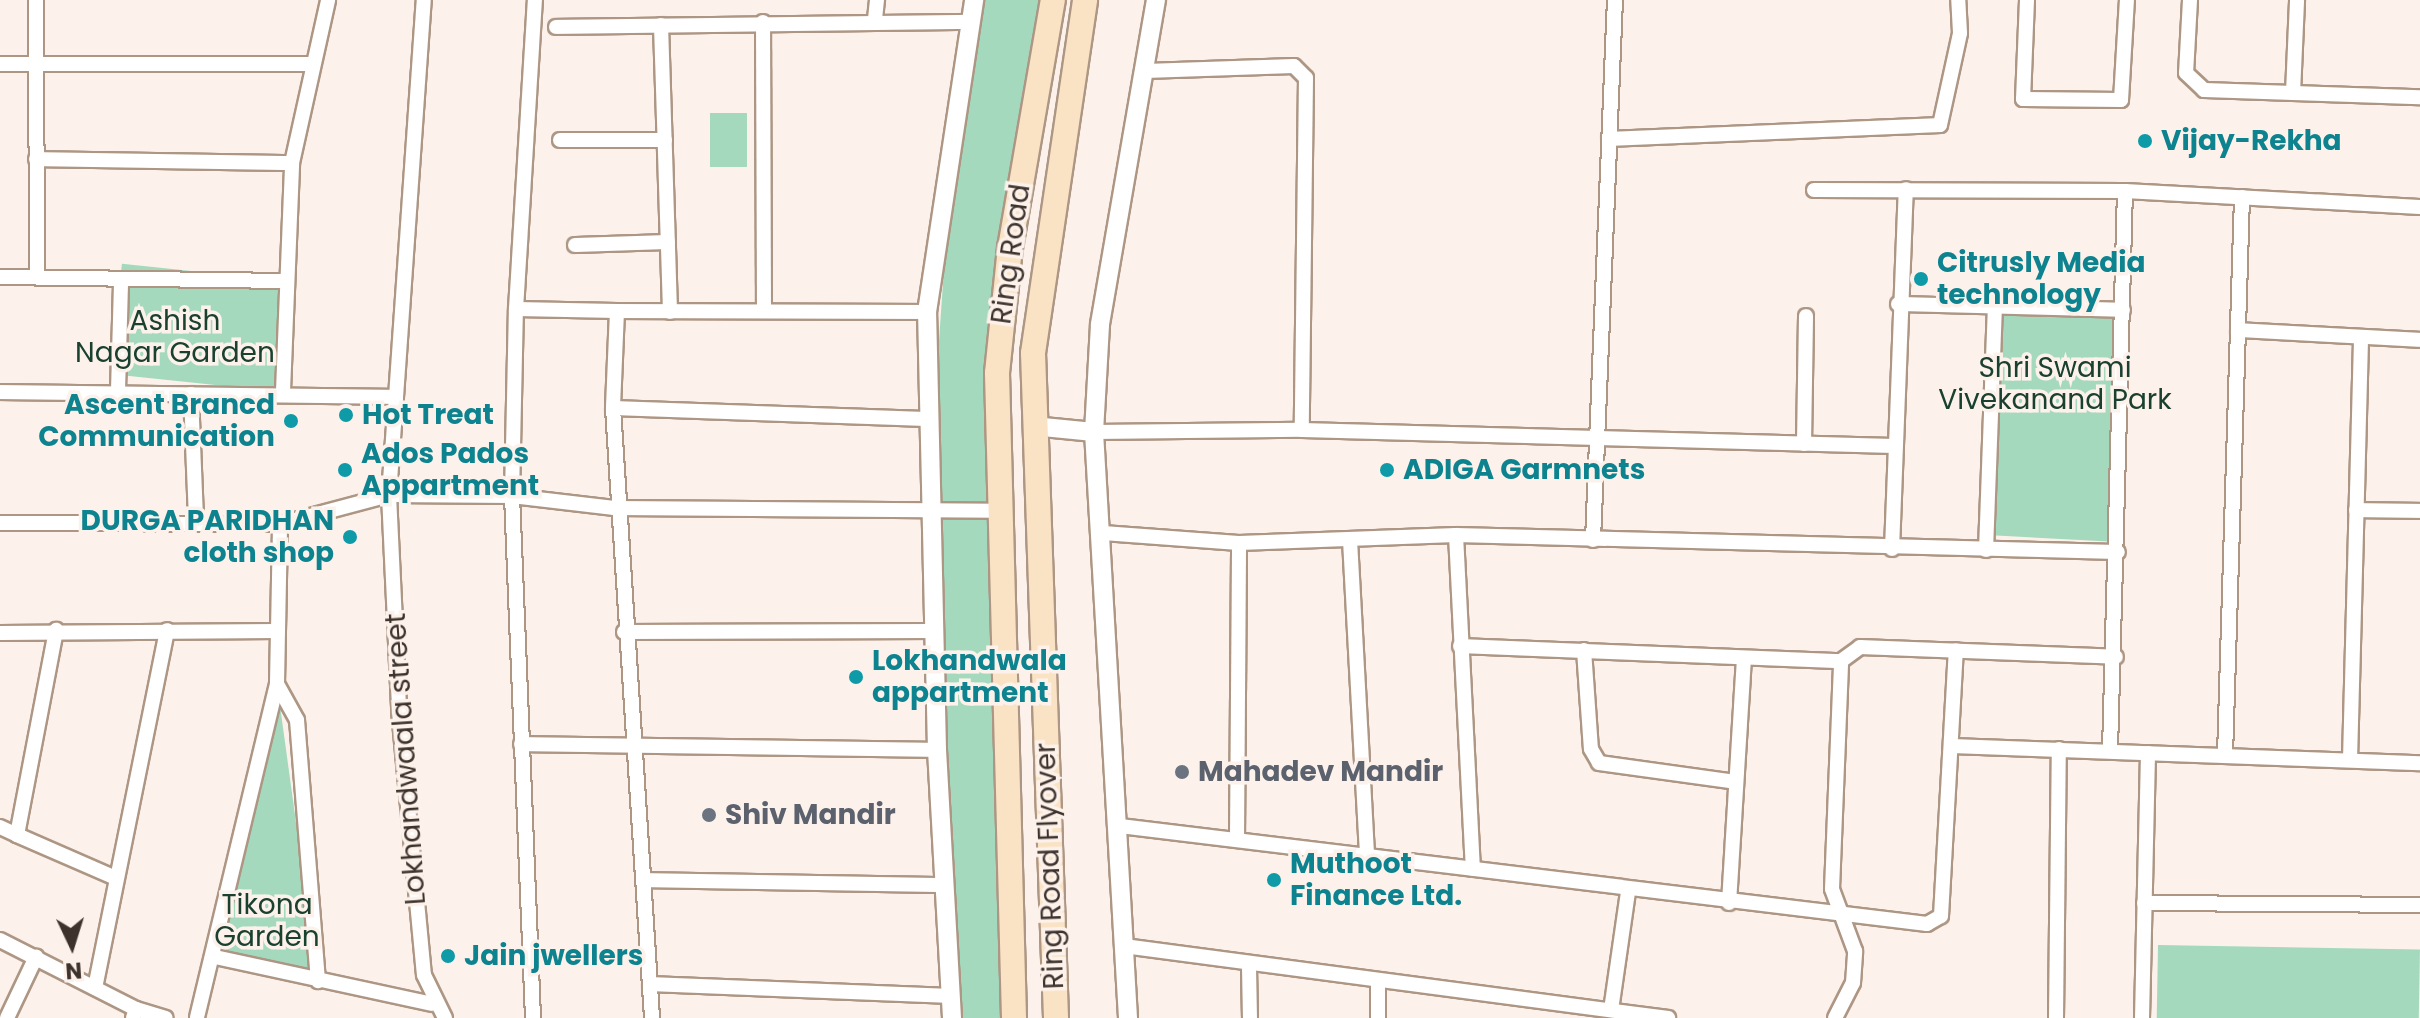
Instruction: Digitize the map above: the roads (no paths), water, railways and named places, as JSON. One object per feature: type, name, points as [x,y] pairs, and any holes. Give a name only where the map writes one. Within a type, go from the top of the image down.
[{"type":"main road","name":"Ring Road","points":[[997,511],[998,346],[1053,0]]},
{"type":"main road","name":"Ring Road","points":[[1033,426],[1035,309],[1085,0]]},
{"type":"main road","name":"Ring Road Flyover","points":[[1033,426],[1056,1018]]},
{"type":"main road","name":"Ring Road Flyover","points":[[997,511],[1014,1018]]},
{"type":"street","points":[[36,0],[37,277]]},
{"type":"street","points":[[283,391],[292,163],[311,64],[328,0]]},
{"type":"street","name":"Lokhandwaala street","points":[[424,0],[389,495],[415,902],[432,1004]]},
{"type":"street","points":[[533,1018],[512,496],[516,309],[535,0]]},
{"type":"street","points":[[875,19],[877,0]]},
{"type":"street","points":[[952,1018],[937,750],[926,419],[927,312],[974,0]]},
{"type":"street","points":[[1128,1018],[1103,533],[1094,432],[1100,324],[1156,0]]},
{"type":"street","points":[[1593,540],[1615,0]]},
{"type":"street","points":[[1609,139],[1940,125],[1960,33],[1958,0]]},
{"type":"street","points":[[2027,0],[2023,99],[2121,100],[2127,0]]},
{"type":"street","points":[[2190,0],[2191,83],[2204,90],[2420,97]]},
{"type":"street","points":[[2293,93],[2297,0]]},
{"type":"street","points":[[556,27],[875,19],[971,22]]},
{"type":"street","points":[[763,22],[764,310]]},
{"type":"street","points":[[661,25],[670,312]]},
{"type":"street","points":[[0,64],[38,67],[311,64]]},
{"type":"street","points":[[1145,71],[1294,66],[1306,78],[1302,430]]},
{"type":"street","points":[[560,140],[665,140]]},
{"type":"street","points":[[36,159],[292,163]]},
{"type":"street","points":[[1892,549],[1898,304],[1906,189]]},
{"type":"street","points":[[1814,190],[2125,191],[2420,205]]},
{"type":"street","points":[[2110,751],[2116,657],[2125,191]]},
{"type":"street","points":[[2225,756],[2242,197]]},
{"type":"street","points":[[575,245],[668,242]]},
{"type":"street","points":[[0,277],[121,284],[287,281]]},
{"type":"street","points":[[118,391],[121,284]]},
{"type":"street","points":[[1898,304],[2123,310]]},
{"type":"street","points":[[1986,550],[1995,307]]},
{"type":"street","points":[[516,309],[927,312]]},
{"type":"street","points":[[617,311],[613,408],[614,508],[645,880],[652,1018]]},
{"type":"street","points":[[1804,444],[1806,316]]},
{"type":"street","points":[[2238,330],[2420,340]]},
{"type":"street","points":[[2350,760],[2361,337]]},
{"type":"street","points":[[0,392],[191,394],[283,391],[396,397]]},
{"type":"street","points":[[191,394],[196,518]]},
{"type":"street","points":[[613,408],[926,419]]},
{"type":"street","points":[[1033,426],[1094,432],[1302,430],[1894,446]]},
{"type":"street","points":[[0,523],[196,518],[280,524],[389,495],[512,496],[614,508],[930,515],[997,511]]},
{"type":"street","points":[[2356,510],[2420,511]]},
{"type":"street","points":[[197,1018],[215,957],[277,684],[280,524]]},
{"type":"street","points":[[1103,533],[1239,543],[1456,535],[1892,549],[2118,552]]},
{"type":"street","points":[[1456,535],[1473,869]]},
{"type":"street","points":[[1350,540],[1367,855]]},
{"type":"street","points":[[1237,839],[1239,543]]},
{"type":"street","points":[[0,633],[56,630],[278,631]]},
{"type":"street","points":[[17,835],[56,630]]},
{"type":"street","points":[[95,988],[167,630]]},
{"type":"street","points":[[624,632],[934,631]]},
{"type":"street","points":[[1460,646],[1841,661],[1860,647],[2116,657]]},
{"type":"street","points":[[1584,650],[1591,749],[1599,763],[1736,782]]},
{"type":"street","points":[[1120,826],[1367,855],[1843,919],[1927,924],[1941,916],[1956,650]]},
{"type":"street","points":[[1729,903],[1744,658]]},
{"type":"street","points":[[1835,1018],[1853,983],[1855,951],[1832,889],[1841,661]]},
{"type":"street","points":[[277,684],[297,720],[318,981]]},
{"type":"street","points":[[521,744],[632,742],[937,750]]},
{"type":"street","points":[[1952,746],[2420,763]]},
{"type":"street","points":[[2056,1018],[2059,749]]},
{"type":"street","points":[[2142,1018],[2148,753]]},
{"type":"street","points":[[0,827],[116,878]]},
{"type":"street","points":[[645,880],[945,885]]},
{"type":"street","points":[[1611,1010],[1628,892]]},
{"type":"street","points":[[2144,903],[2420,905]]},
{"type":"street","points":[[0,940],[95,988],[134,1014],[166,1018]]},
{"type":"street","points":[[1124,946],[1249,967],[1668,1018]]},
{"type":"street","points":[[7,1018],[36,957]]},
{"type":"street","points":[[215,957],[432,1004],[445,1018]]},
{"type":"street","points":[[1249,967],[1250,1018]]},
{"type":"street","points":[[650,984],[951,996]]},
{"type":"street","points":[[1378,984],[1378,1018]]},
{"type":"place","name":"Vijay-Rekha","points":[[2145,141]]},
{"type":"place","name":"Citrusly Media technology","points":[[1921,279]]},
{"type":"place","name":"Hot Treat","points":[[346,415]]},
{"type":"place","name":"Ascent Brancd Communication","points":[[291,421]]},
{"type":"place","name":"Ados Pados Appartment","points":[[345,470]]},
{"type":"place","name":"ADIGA Garmnets","points":[[1387,470]]},
{"type":"place","name":"DURGA PARIDHAN cloth shop","points":[[350,537]]},
{"type":"place","name":"Lokhandwala appartment","points":[[856,677]]},
{"type":"place","name":"Mahadev Mandir","points":[[1182,772]]},
{"type":"place","name":"Shiv Mandir","points":[[709,815]]},
{"type":"place","name":"Muthoot Finance Ltd.","points":[[1274,880]]},
{"type":"place","name":"Jain jwellers","points":[[448,956]]},
{"type":"park label","name":"Ashish Nagar Garden","points":[[175,337]]},
{"type":"park label","name":"Shri Swami Vivekanand Park","points":[[2055,384]]},
{"type":"park label","name":"Tikona Garden","points":[[267,921]]}]
